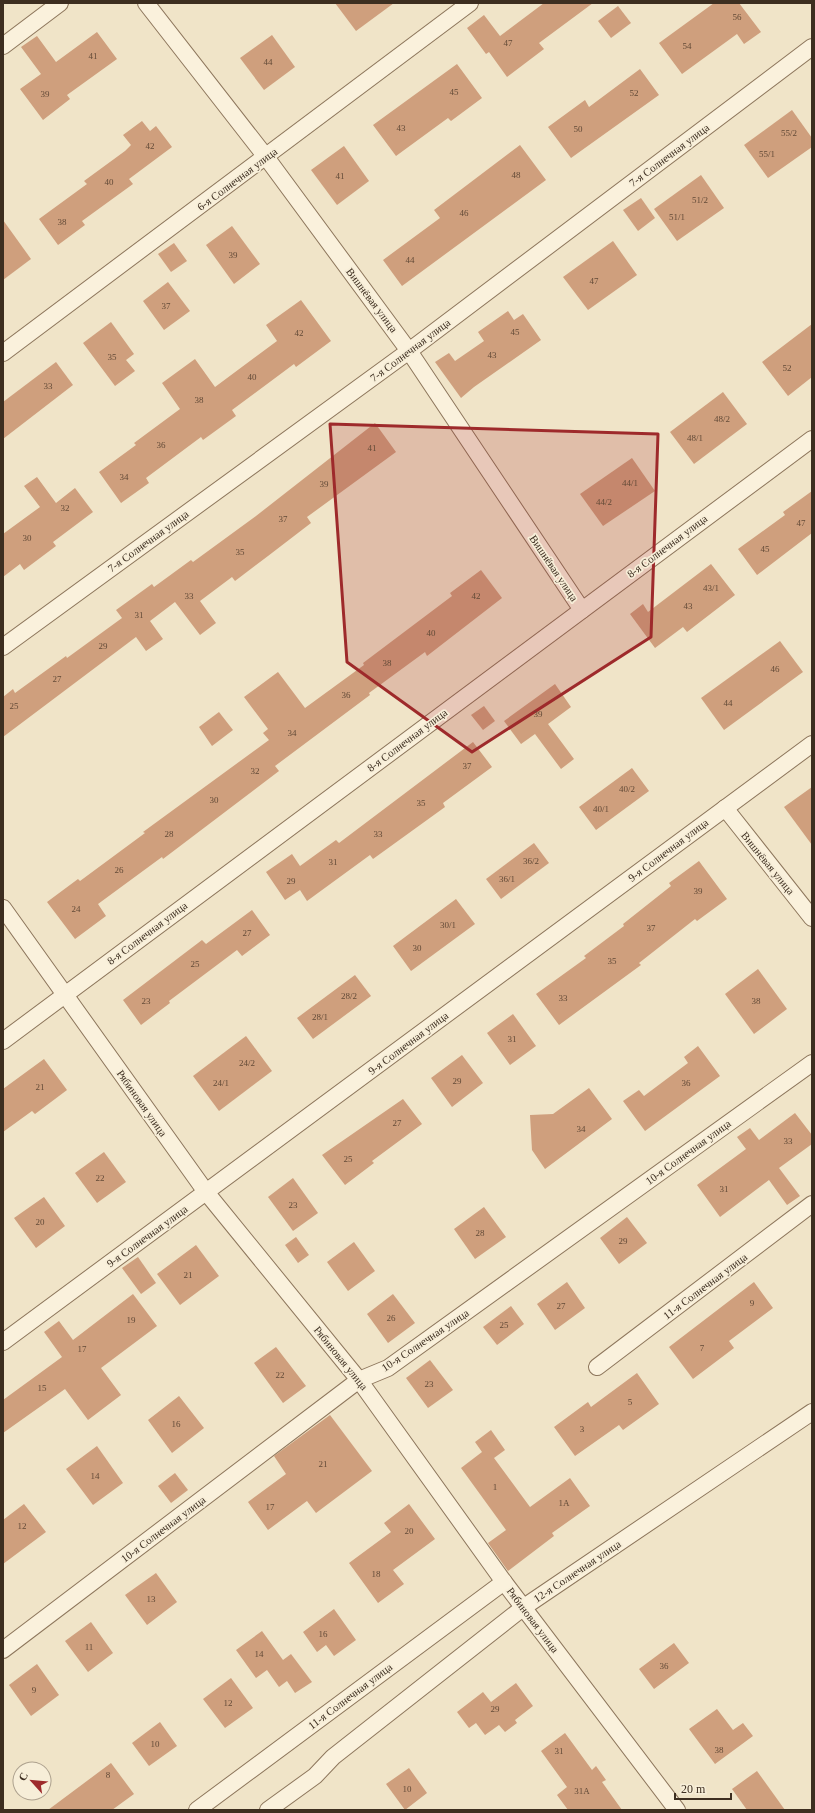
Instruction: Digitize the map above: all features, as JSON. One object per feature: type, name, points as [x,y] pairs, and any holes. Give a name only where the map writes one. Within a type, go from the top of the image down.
[{"type":"street","points":[[3,46],[60,3]]},
{"type":"street","name":"Вишнёвая улица","points":[[146,3],[266,157],[409,351],[582,610]]},
{"type":"street","name":"6-я Солнечная улица","points":[[3,353],[470,3]]},
{"type":"street","name":"7-я Солнечная улица","points":[[3,647],[409,351],[812,47]]},
{"type":"street","name":"8-я Солнечная улица","points":[[3,1041],[812,439]]},
{"type":"street","name":"9-я Солнечная улица","points":[[3,1342],[812,744]]},
{"type":"street","name":"Вишнёвая улица","points":[[725,808],[812,918]]},
{"type":"street","name":"Рябиновая улица","points":[[3,908],[66,994],[206,1192],[359,1380],[504,1582],[677,1810]]},
{"type":"street","name":"10-я Солнечная улица","points":[[3,1650],[359,1380],[388,1368],[812,1063]]},
{"type":"street","name":"11-я Солнечная улица","points":[[597,1367],[812,1204]]},
{"type":"street","name":"12-я Солнечная улица","points":[[268,1810],[315,1776],[333,1757],[524,1608],[812,1412]]},
{"type":"street","name":"11-я Солнечная улица","points":[[197,1810],[504,1582]]},
{"type":"highlighted area","points":[[330,424],[658,434],[651,637],[472,752],[347,662]]},
{"type":"building","points":[[335,3],[394,3],[356,31]]},
{"type":"building","points":[[544,3],[593,3],[539,43],[544,49],[507,77],[489,52],[486,54],[467,28],[484,15],[500,36]]},
{"type":"building","points":[[714,3],[739,3],[761,32],[744,44],[737,34],[682,74],[659,43]]},
{"type":"building","points":[[618,6],[631,23],[611,38],[598,21]]},
{"type":"building","points":[[97,32],[117,59],[67,95],[70,99],[43,120],[20,89],[41,74],[21,47],[37,36],[56,62]]},
{"type":"building","points":[[272,35],[295,67],[264,90],[240,58]]},
{"type":"building","points":[[457,64],[482,98],[451,121],[448,118],[396,156],[373,125]]},
{"type":"building","points":[[640,69],[659,95],[571,158],[548,127],[585,100],[589,107]]},
{"type":"building","points":[[792,110],[812,138],[812,147],[768,178],[744,145]]},
{"type":"building","points":[[142,121],[150,131],[156,126],[172,147],[129,179],[133,184],[82,221],[85,225],[58,245],[39,219],[87,184],[84,181],[125,151],[131,145],[123,135]]},
{"type":"building","points":[[520,145],[546,180],[402,286],[383,260],[440,218],[434,210]]},
{"type":"building","points":[[344,146],[369,181],[337,205],[311,170]]},
{"type":"building","points":[[701,175],[724,208],[677,241],[654,209]]},
{"type":"building","points":[[641,198],[655,218],[638,231],[623,210]]},
{"type":"building","points":[[3,220],[31,259],[3,280]]},
{"type":"building","points":[[232,226],[260,264],[234,284],[206,245]]},
{"type":"building","points":[[613,241],[637,275],[588,310],[563,277]]},
{"type":"building","points":[[174,243],[187,261],[171,272],[158,254]]},
{"type":"building","points":[[168,282],[190,311],[164,330],[143,301]]},
{"type":"building","points":[[301,300],[331,341],[296,367],[294,364],[232,410],[236,416],[203,440],[201,437],[146,478],[149,483],[121,503],[99,472],[136,445],[134,443],[180,409],[162,383],[195,359],[215,387],[277,341],[266,325]]},
{"type":"building","points":[[508,311],[514,320],[523,314],[541,340],[474,387],[461,398],[435,362],[449,353],[455,361],[484,341],[478,332]]},
{"type":"building","points":[[111,322],[134,354],[126,360],[135,371],[115,386],[83,343]]},
{"type":"building","points":[[812,324],[812,377],[788,396],[762,362]]},
{"type":"building","points":[[56,362],[73,385],[3,439],[3,402]]},
{"type":"building","points":[[723,392],[747,424],[694,464],[670,432]]},
{"type":"building","points":[[375,423],[396,452],[307,517],[311,523],[268,556],[235,581],[232,577],[200,601],[216,623],[200,635],[175,602],[150,621],[163,639],[146,651],[136,637],[3,737],[3,697],[13,689],[15,693],[122,618],[116,610],[152,584],[154,587],[191,560],[193,562],[256,516]]},
{"type":"building","points":[[632,458],[655,491],[603,526],[580,494]]},
{"type":"building","points":[[37,477],[56,503],[75,488],[93,512],[53,542],[56,546],[24,570],[20,564],[3,577],[3,534],[40,507],[24,486]]},
{"type":"building","points":[[812,491],[812,533],[757,575],[738,549],[785,515],[783,512]]},
{"type":"building","points":[[711,564],[735,595],[687,632],[683,627],[655,648],[630,614],[643,604],[648,612]]},
{"type":"building","points":[[481,570],[502,598],[427,656],[425,652],[369,693],[370,695],[275,766],[279,771],[163,859],[162,857],[98,904],[106,916],[75,939],[47,902],[78,879],[80,881],[145,833],[143,832],[269,740],[263,733],[268,729],[244,697],[278,672],[305,708],[364,665],[363,663],[452,596],[450,593]]},
{"type":"building","points":[[780,641],[803,672],[724,730],[701,698]]},
{"type":"building","points":[[555,684],[571,707],[548,724],[574,759],[561,769],[535,734],[521,744],[504,721]]},
{"type":"building","points":[[484,706],[495,721],[483,730],[471,715]]},
{"type":"building","points":[[219,712],[233,730],[212,746],[199,727]]},
{"type":"building","points":[[473,742],[492,767],[443,803],[445,807],[373,859],[370,855],[307,901],[300,890],[285,900],[266,872],[292,854],[300,866],[336,840],[339,843]]},
{"type":"building","points":[[632,768],[649,791],[596,830],[579,807]]},
{"type":"building","points":[[812,787],[812,845],[784,807]]},
{"type":"building","points":[[534,843],[549,863],[501,899],[486,879]]},
{"type":"building","points":[[699,861],[727,899],[697,921],[695,919],[639,963],[641,965],[559,1025],[536,994],[586,958],[584,956],[624,926],[623,924],[671,886],[669,883]]},
{"type":"building","points":[[456,899],[475,924],[411,971],[393,946]]},
{"type":"building","points":[[252,910],[270,935],[242,956],[237,950],[169,1001],[170,1003],[141,1025],[123,1000],[202,940],[206,944]]},
{"type":"building","points":[[758,969],[787,1009],[754,1034],[725,994]]},
{"type":"building","points":[[355,975],[371,996],[313,1039],[297,1018]]},
{"type":"building","points":[[513,1014],[536,1046],[510,1065],[487,1033]]},
{"type":"building","points":[[246,1036],[272,1071],[219,1111],[193,1076]]},
{"type":"building","points":[[698,1046],[720,1076],[645,1131],[623,1101],[639,1090],[644,1096],[688,1063],[684,1057]]},
{"type":"building","points":[[462,1055],[483,1083],[452,1107],[431,1078]]},
{"type":"building","points":[[44,1059],[67,1090],[35,1114],[32,1111],[3,1132],[3,1089]]},
{"type":"building","points":[[589,1088],[612,1119],[545,1169],[532,1150],[530,1115],[553,1114]]},
{"type":"building","points":[[403,1099],[422,1124],[372,1161],[374,1163],[345,1185],[322,1155]]},
{"type":"building","points":[[795,1113],[812,1135],[812,1144],[779,1168],[800,1196],[787,1205],[769,1180],[720,1217],[697,1185],[746,1149],[737,1137],[750,1128],[759,1140]]},
{"type":"building","points":[[104,1152],[126,1182],[97,1203],[75,1173]]},
{"type":"building","points":[[293,1178],[318,1213],[293,1231],[268,1197]]},
{"type":"building","points":[[44,1197],[65,1226],[36,1248],[14,1218]]},
{"type":"building","points":[[484,1207],[506,1237],[475,1259],[454,1229]]},
{"type":"building","points":[[627,1217],[647,1243],[619,1264],[600,1238]]},
{"type":"building","points":[[296,1237],[309,1255],[298,1263],[285,1245]]},
{"type":"building","points":[[354,1242],[375,1271],[348,1291],[327,1262]]},
{"type":"building","points":[[196,1245],[219,1276],[180,1305],[157,1274]]},
{"type":"building","points":[[138,1257],[156,1283],[141,1294],[122,1268]]},
{"type":"building","points":[[567,1282],[585,1308],[555,1330],[537,1304]]},
{"type":"building","points":[[754,1282],[773,1308],[729,1341],[734,1348],[693,1379],[669,1347]]},
{"type":"building","points":[[133,1294],[157,1326],[101,1368],[121,1395],[88,1420],[65,1389],[3,1433],[3,1400],[62,1357],[44,1332],[59,1321],[73,1340]]},
{"type":"building","points":[[393,1294],[415,1323],[388,1343],[367,1314]]},
{"type":"building","points":[[511,1306],[524,1324],[497,1345],[483,1327]]},
{"type":"building","points":[[276,1347],[306,1386],[283,1403],[254,1363]]},
{"type":"building","points":[[430,1360],[453,1390],[428,1408],[406,1378]]},
{"type":"building","points":[[637,1373],[659,1404],[623,1430],[619,1425],[575,1456],[554,1427],[588,1402],[591,1407]]},
{"type":"building","points":[[179,1396],[204,1428],[172,1453],[148,1420]]},
{"type":"building","points":[[330,1415],[372,1471],[316,1513],[307,1501],[268,1530],[248,1502],[286,1474],[274,1456]]},
{"type":"building","points":[[491,1430],[505,1450],[494,1458],[530,1507],[570,1478],[590,1506],[552,1533],[554,1536],[508,1571],[488,1543],[506,1530],[461,1468],[482,1452],[475,1442]]},
{"type":"building","points":[[97,1446],[123,1483],[93,1505],[66,1469]]},
{"type":"building","points":[[175,1473],[188,1490],[171,1503],[158,1486]]},
{"type":"building","points":[[24,1504],[46,1532],[3,1564],[3,1520]]},
{"type":"building","points":[[409,1504],[435,1539],[393,1570],[404,1584],[378,1603],[349,1563],[391,1532],[384,1523]]},
{"type":"building","points":[[156,1573],[177,1602],[147,1625],[125,1595]]},
{"type":"building","points":[[334,1609],[356,1640],[334,1656],[326,1645],[317,1652],[303,1632]]},
{"type":"building","points":[[91,1622],[113,1653],[88,1672],[65,1641]]},
{"type":"building","points":[[262,1631],[283,1660],[291,1654],[312,1682],[295,1693],[287,1681],[279,1687],[267,1670],[256,1678],[236,1650]]},
{"type":"building","points":[[674,1643],[689,1663],[654,1689],[639,1669]]},
{"type":"building","points":[[37,1664],[59,1695],[31,1716],[9,1685]]},
{"type":"building","points":[[231,1678],[253,1708],[225,1728],[203,1699]]},
{"type":"building","points":[[516,1683],[533,1706],[515,1720],[517,1723],[505,1732],[499,1725],[485,1735],[476,1723],[469,1728],[457,1712],[483,1692],[491,1702]]},
{"type":"building","points":[[717,1709],[733,1730],[743,1723],[753,1736],[715,1764],[689,1729]]},
{"type":"building","points":[[160,1722],[177,1746],[149,1766],[132,1743]]},
{"type":"building","points":[[565,1733],[592,1770],[596,1766],[606,1780],[602,1782],[622,1810],[568,1810],[557,1795],[567,1787],[541,1751]]},
{"type":"building","points":[[111,1763],[134,1794],[112,1810],[48,1810]]},
{"type":"building","points":[[409,1768],[427,1793],[405,1810],[386,1784]]},
{"type":"building","points":[[757,1771],[785,1810],[747,1810],[732,1789]]}]
